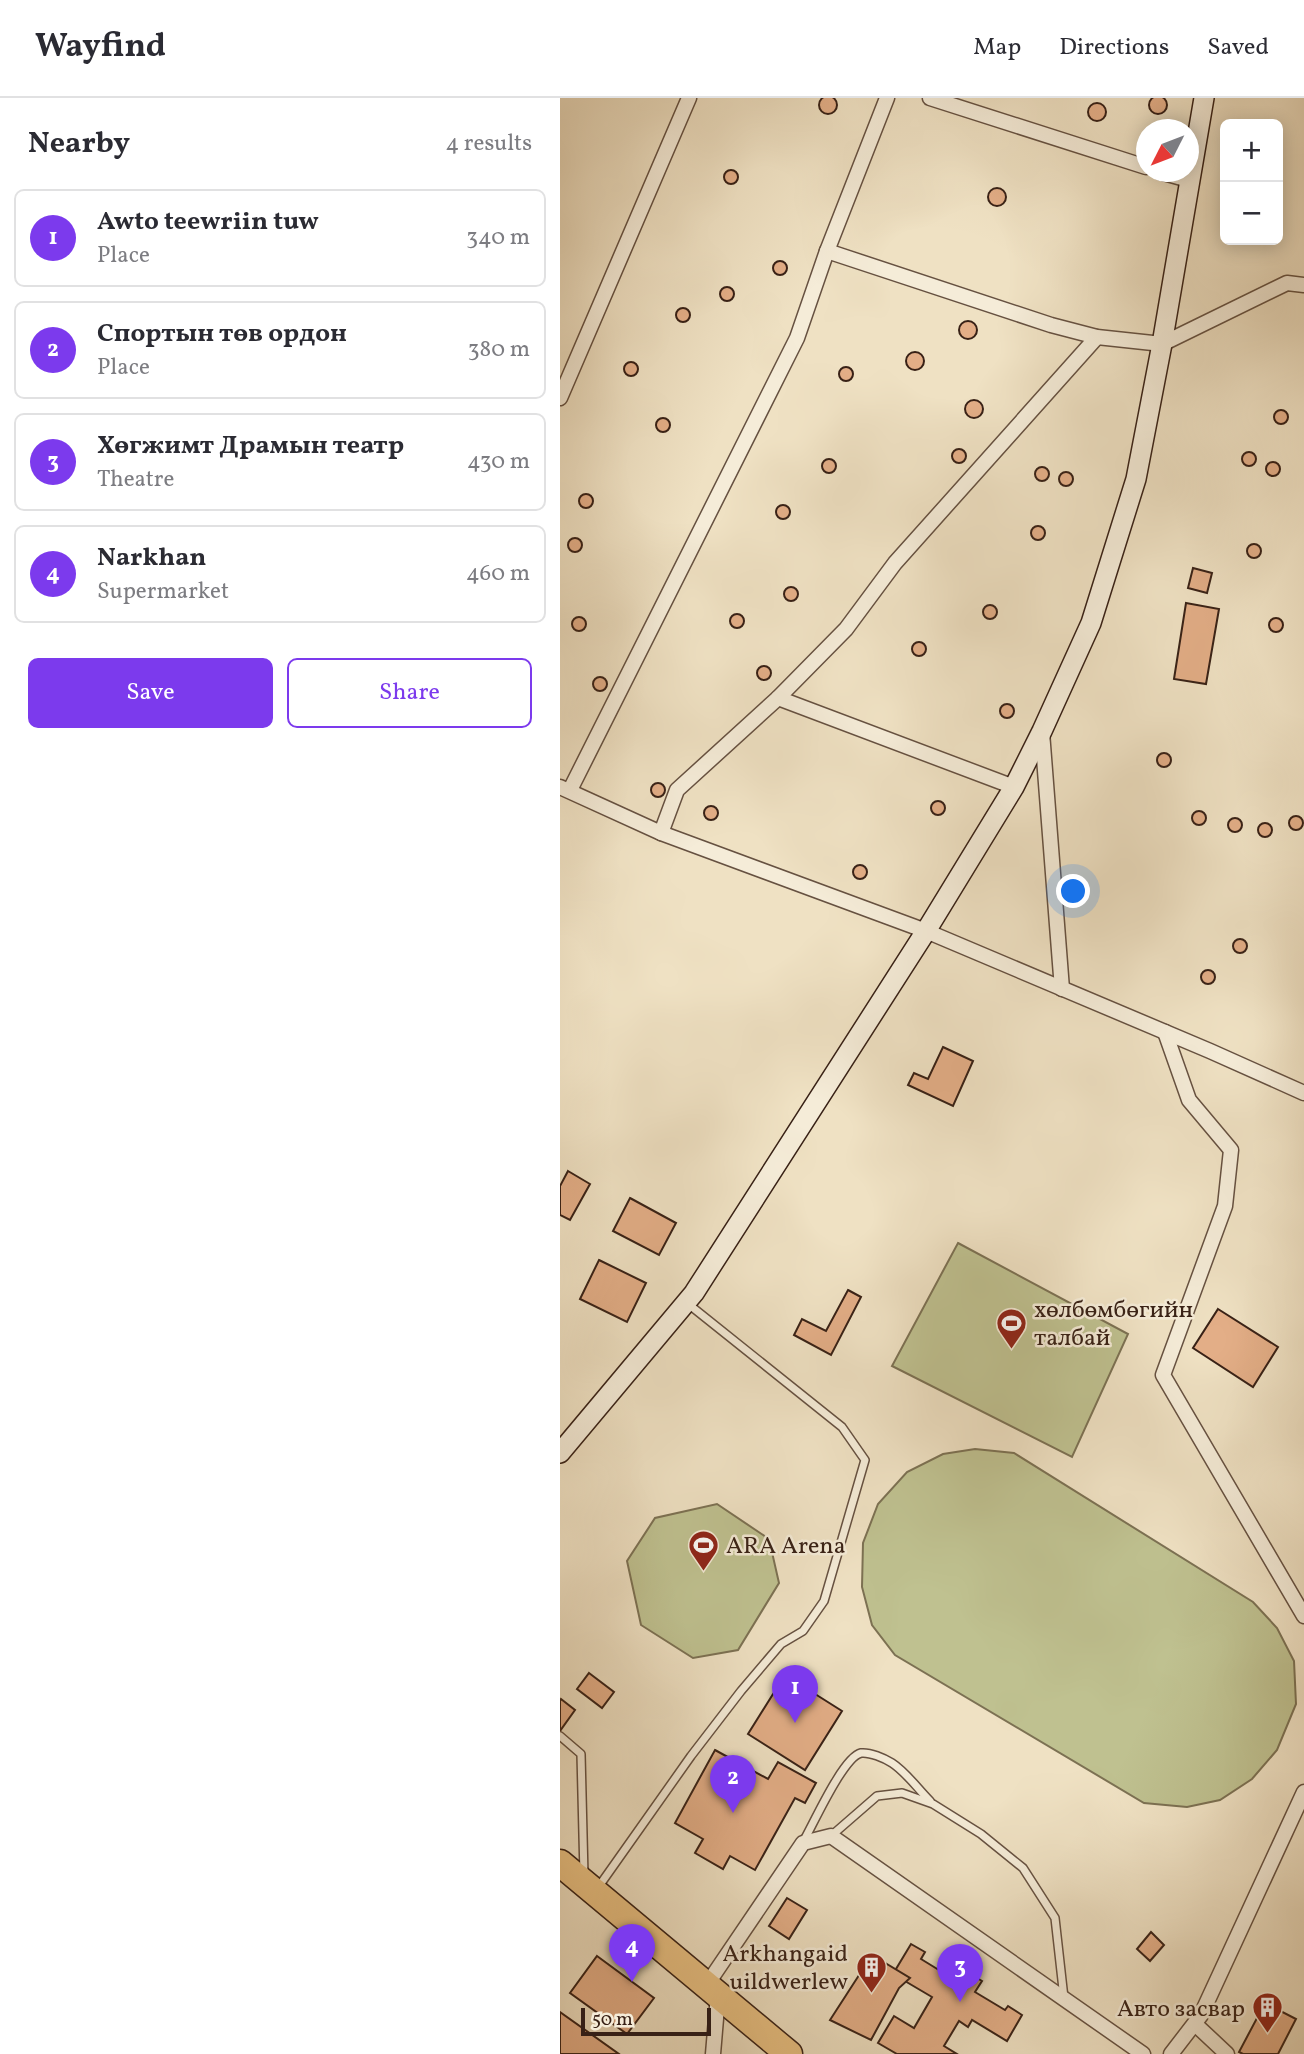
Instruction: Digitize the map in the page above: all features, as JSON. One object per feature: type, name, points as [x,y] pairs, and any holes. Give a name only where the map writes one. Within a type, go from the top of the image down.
[{"type":"highway","points":[[560,1863],[789,2054]]},
{"type":"street","points":[[560,398],[689,98]]},
{"type":"street","points":[[887,98],[827,251],[797,338],[565,789],[661,832],[926,932],[1304,1093]]},
{"type":"street","points":[[930,98],[1136,164]]},
{"type":"street","points":[[1199,125],[1204,98]]},
{"type":"street","points":[[560,1452],[686,1303],[926,932],[1014,787],[1042,731],[1091,623],[1136,480],[1189,182]]},
{"type":"street","points":[[827,251],[1051,325],[1097,337],[1162,344],[1287,283],[1304,285]]},
{"type":"street","points":[[661,832],[677,790],[778,698],[846,629],[895,563],[1097,337]]},
{"type":"street","points":[[778,698],[1014,787]]},
{"type":"street","points":[[1042,731],[1062,989]]},
{"type":"street","points":[[1165,1032],[1189,1100],[1231,1150],[1225,1206],[1163,1374],[1304,1616]]},
{"type":"street","points":[[1171,2054],[1201,2015],[1304,1791]]},
{"type":"street","points":[[713,2054],[712,1991],[803,1843],[831,1836],[1143,2054]]},
{"type":"street","points":[[1195,2024],[1227,2054]]},
{"type":"lane","points":[[590,1887],[741,1691],[780,1644],[803,1631],[824,1601],[865,1460],[842,1427],[686,1303]]},
{"type":"lane","points":[[560,1737],[581,1754],[590,1887]]},
{"type":"lane","points":[[803,1843],[836,1779],[852,1758],[862,1753],[875,1755],[892,1763],[933,1804]]},
{"type":"lane","points":[[831,1836],[877,1796],[902,1793],[933,1804],[981,1834],[1023,1868],[1055,1918],[1065,1999]]},
{"type":"green space","name":"хөлбөмбөгийн талбай","points":[[958,1243],[1128,1334],[1072,1457],[892,1366]]},
{"type":"green space","points":[[975,1449],[1014,1453],[1253,1602],[1277,1628],[1294,1661],[1296,1704],[1277,1750],[1252,1779],[1220,1800],[1187,1807],[1144,1803],[895,1655],[872,1625],[862,1587],[863,1543],[878,1504],[907,1472],[943,1454]]},
{"type":"green space","name":"ARA Arena","points":[[717,1504],[769,1539],[779,1583],[738,1650],[693,1658],[641,1625],[627,1561],[655,1518]]},
{"type":"building","points":[[828,96],[834,99],[837,105],[834,111],[828,114],[822,111],[819,105],[822,99]]},
{"type":"building","points":[[1158,96],[1164,99],[1167,105],[1164,111],[1158,114],[1152,111],[1149,105],[1152,99]]},
{"type":"building","points":[[1093,103],[1101,103],[1106,112],[1104,119],[1093,121],[1088,116],[1088,108]]},
{"type":"building","points":[[728,170],[734,170],[738,177],[734,184],[728,184],[724,180],[724,174]]},
{"type":"building","points":[[993,188],[1001,188],[1006,197],[1004,204],[993,206],[988,201],[988,193]]},
{"type":"building","points":[[777,261],[783,261],[787,268],[783,275],[777,275],[773,271],[773,265]]},
{"type":"building","points":[[724,287],[730,287],[734,294],[730,301],[724,301],[720,297],[720,291]]},
{"type":"building","points":[[680,308],[686,308],[690,315],[686,322],[680,322],[676,318],[676,312]]},
{"type":"building","points":[[964,321],[972,321],[977,330],[975,337],[964,339],[959,334],[959,326]]},
{"type":"building","points":[[911,352],[919,352],[924,361],[922,368],[911,370],[906,365],[906,357]]},
{"type":"building","points":[[628,362],[634,362],[638,369],[634,376],[628,376],[624,372],[624,366]]},
{"type":"building","points":[[843,367],[849,367],[853,374],[849,381],[843,381],[839,377],[839,371]]},
{"type":"building","points":[[970,400],[978,400],[983,409],[981,416],[970,418],[965,413],[965,405]]},
{"type":"building","points":[[1278,410],[1284,410],[1288,417],[1284,424],[1278,424],[1274,420],[1274,414]]},
{"type":"building","points":[[660,418],[666,418],[670,425],[666,432],[660,432],[656,428],[656,422]]},
{"type":"building","points":[[956,449],[962,449],[966,456],[962,463],[956,463],[952,459],[952,453]]},
{"type":"building","points":[[1246,452],[1252,452],[1256,459],[1252,466],[1246,466],[1242,462],[1242,456]]},
{"type":"building","points":[[826,459],[832,459],[836,466],[832,473],[826,473],[822,469],[822,463]]},
{"type":"building","points":[[1270,462],[1276,462],[1280,469],[1276,476],[1270,476],[1266,472],[1266,466]]},
{"type":"building","points":[[1039,467],[1045,467],[1049,474],[1045,481],[1039,481],[1035,477],[1035,471]]},
{"type":"building","points":[[1063,472],[1069,472],[1073,479],[1069,486],[1063,486],[1059,482],[1059,476]]},
{"type":"building","points":[[583,494],[589,494],[593,501],[589,508],[583,508],[579,504],[579,498]]},
{"type":"building","points":[[780,505],[786,505],[790,512],[786,519],[780,519],[776,515],[776,509]]},
{"type":"building","points":[[1035,526],[1041,526],[1045,533],[1041,540],[1035,540],[1031,536],[1031,530]]},
{"type":"building","points":[[572,538],[578,538],[582,545],[578,552],[572,552],[568,548],[568,542]]},
{"type":"building","points":[[1251,544],[1257,544],[1261,551],[1257,558],[1251,558],[1247,554],[1247,548]]},
{"type":"building","points":[[1193,568],[1212,573],[1207,593],[1188,588]]},
{"type":"building","points":[[788,587],[794,587],[798,594],[794,601],[788,601],[784,597],[784,591]]},
{"type":"building","points":[[1186,603],[1219,609],[1206,684],[1174,679]]},
{"type":"building","points":[[987,605],[993,605],[997,612],[993,619],[987,619],[983,615],[983,609]]},
{"type":"building","points":[[734,614],[740,614],[744,621],[740,628],[734,628],[730,624],[730,618]]},
{"type":"building","points":[[576,617],[582,617],[586,624],[582,631],[576,631],[572,627],[572,621]]},
{"type":"building","points":[[1273,618],[1279,618],[1283,625],[1279,632],[1273,632],[1269,628],[1269,622]]},
{"type":"building","points":[[916,642],[922,642],[926,649],[922,656],[916,656],[912,652],[912,646]]},
{"type":"building","points":[[761,666],[767,666],[771,673],[767,680],[761,680],[757,676],[757,670]]},
{"type":"building","points":[[597,677],[603,677],[607,684],[603,691],[597,691],[593,687],[593,681]]},
{"type":"building","points":[[1004,704],[1010,704],[1014,711],[1010,718],[1004,718],[1000,714],[1000,708]]},
{"type":"building","points":[[1161,753],[1167,753],[1171,760],[1167,767],[1161,767],[1157,763],[1157,757]]},
{"type":"building","points":[[655,783],[661,783],[665,790],[661,797],[655,797],[651,793],[651,787]]},
{"type":"building","points":[[935,801],[941,801],[945,808],[941,815],[935,815],[931,811],[931,805]]},
{"type":"building","points":[[708,806],[714,806],[718,813],[714,820],[708,820],[704,816],[704,810]]},
{"type":"building","points":[[1196,811],[1202,811],[1206,818],[1202,825],[1196,825],[1192,821],[1192,815]]},
{"type":"building","points":[[1293,816],[1299,816],[1303,823],[1299,830],[1293,830],[1289,826],[1289,820]]},
{"type":"building","points":[[1232,818],[1238,818],[1242,825],[1238,832],[1232,832],[1228,828],[1228,822]]},
{"type":"building","points":[[1262,823],[1268,823],[1272,830],[1268,837],[1262,837],[1258,833],[1258,827]]},
{"type":"building","points":[[857,865],[863,865],[867,872],[863,879],[857,879],[853,875],[853,869]]},
{"type":"building","points":[[1237,939],[1243,939],[1247,946],[1243,953],[1237,953],[1233,949],[1233,943]]},
{"type":"building","points":[[1205,970],[1211,970],[1215,977],[1211,984],[1205,984],[1201,980],[1201,974]]},
{"type":"building","points":[[943,1047],[973,1061],[953,1106],[908,1085],[914,1073],[928,1079]]},
{"type":"building","points":[[568,1171],[590,1184],[570,1220],[560,1215],[560,1186]]},
{"type":"building","points":[[630,1198],[676,1223],[659,1255],[613,1231]]},
{"type":"building","points":[[599,1260],[646,1283],[627,1322],[580,1299]]},
{"type":"building","points":[[848,1290],[861,1297],[831,1355],[794,1335],[802,1319],[826,1331]]},
{"type":"building","points":[[1218,1309],[1278,1347],[1253,1387],[1193,1348]]},
{"type":"building","points":[[589,1673],[614,1692],[602,1708],[577,1689]]},
{"type":"building","points":[[785,1675],[842,1711],[805,1770],[748,1734]]},
{"type":"building","points":[[561,1699],[575,1710],[560,1731],[560,1701]]},
{"type":"building","points":[[715,1750],[768,1779],[778,1762],[816,1783],[805,1803],[795,1798],[755,1870],[730,1856],[723,1869],[695,1853],[703,1839],[675,1823]]},
{"type":"building","points":[[787,1898],[807,1910],[789,1939],[769,1926]]},
{"type":"building","points":[[1151,1932],[1164,1945],[1150,1961],[1137,1949]]},
{"type":"building","points":[[911,1944],[925,1952],[921,1959],[947,1975],[954,1964],[982,1981],[975,1992],[1005,2010],[1008,2006],[1022,2015],[1007,2041],[972,2020],[968,2027],[959,2021],[944,2046],[957,2054],[897,2054],[878,2043],[894,2016],[914,2028],[932,1997],[893,1974]]},
{"type":"building","name":"Arkhangaid uildwerlew","points":[[872,1955],[910,1978],[899,1988],[871,2040],[830,2020]]},
{"type":"building","points":[[597,1956],[654,1998],[627,2034],[570,1993]]},
{"type":"building","name":"Авто засвар","points":[[1265,2003],[1296,2019],[1278,2054],[1243,2054],[1239,2052]]},
{"type":"building","points":[[560,2012],[619,2054],[560,2054]]},
{"type":"place","name":"хөлбөмбөгийн талбай","points":[[1011,1350]]},
{"type":"place","name":"ARA Arena","points":[[703,1572]]},
{"type":"place","name":"Awto teewriin tuw","points":[[795,1723]]},
{"type":"place","name":"Спортын төв ордон","points":[[733,1813]]},
{"type":"place","name":"Narkhan","points":[[632,1982]]},
{"type":"place","name":"Arkhangaid uildwerlew","points":[[871,1994]]},
{"type":"place","name":"Хөгжимт Драмын театр","points":[[960,2002]]},
{"type":"place","name":"Авто засвар","points":[[1268,2035]]}]
